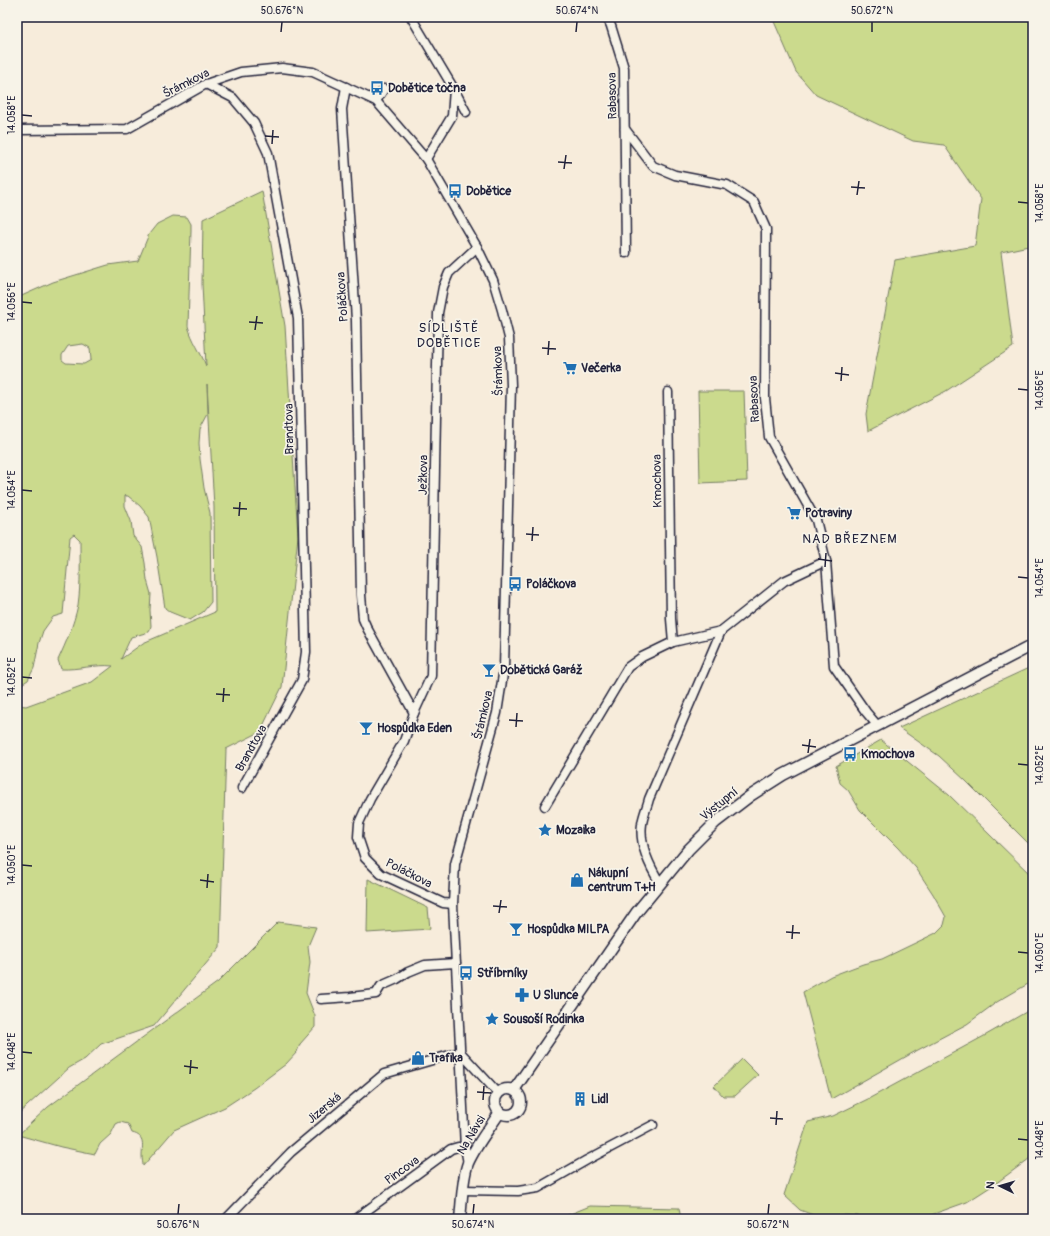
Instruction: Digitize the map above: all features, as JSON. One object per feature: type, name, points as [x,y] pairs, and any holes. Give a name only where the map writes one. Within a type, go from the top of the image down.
[{"type":"street","points":[[411,17],[454,88],[466,112]]},
{"type":"street","name":"Rabasova","points":[[607,17],[624,68],[626,253]]},
{"type":"street","name":"Šrámkova","points":[[17,130],[126,129],[206,84],[241,72],[282,68],[313,72],[376,101],[426,159],[477,247],[495,288],[502,310],[509,344],[511,392],[504,668],[497,713],[455,864],[453,904],[464,1148],[468,1164]]},
{"type":"street","name":"Brandtova","points":[[206,84],[233,98],[254,123],[268,153],[298,318],[306,652],[302,680],[242,788]]},
{"type":"street","name":"Poláčkova","points":[[346,87],[342,109],[356,320],[361,587],[363,619],[373,640],[414,713],[404,741],[370,799],[359,823],[358,838],[365,858],[381,874],[443,903],[453,904]]},
{"type":"street","points":[[426,159],[452,116],[454,88]]},
{"type":"street","points":[[376,101],[384,89]]},
{"type":"street","name":"Rabasova","points":[[625,129],[653,166],[675,175],[727,185],[754,202],[766,229],[765,398],[768,437],[816,520],[826,561],[834,666],[877,726]]},
{"type":"street","name":"Ježkova","points":[[414,713],[431,676],[438,313],[443,287],[449,273],[477,247]]},
{"type":"street","name":"Kmochova","points":[[668,392],[671,619],[673,642]]},
{"type":"street","points":[[545,806],[628,667],[642,657],[673,642],[721,631],[784,582],[826,561]]},
{"type":"street","points":[[660,883],[651,869],[642,837],[642,824],[649,799],[721,631]]},
{"type":"street","name":"Výstupní","points":[[514,1090],[636,914],[688,850],[716,822],[750,796],[783,775],[1033,645]]},
{"type":"street","points":[[321,999],[376,994],[382,986],[425,965],[456,963]]},
{"type":"street","points":[[460,1052],[498,1093]]},
{"type":"street","name":"Jizerská","points":[[226,1219],[291,1152],[384,1074],[460,1052]]},
{"type":"street","points":[[508,1089],[514,1090],[520,1099],[520,1106],[517,1111],[512,1114],[504,1114],[500,1112],[495,1103],[495,1098],[498,1093],[508,1089]]},
{"type":"street","name":"Na Návsi","points":[[460,1219],[463,1190],[468,1164],[500,1112]]},
{"type":"street","points":[[463,1190],[518,1191],[538,1188],[653,1125]]},
{"type":"street","name":"Pincova","points":[[355,1219],[451,1149],[458,1147],[464,1148]]},
{"type":"green space","points":[[772,17],[1033,17],[1033,245],[1001,252],[1013,347],[946,391],[868,431],[866,414],[895,260],[975,246],[981,199],[944,145],[913,141],[816,95],[796,72]]},
{"type":"green space","points":[[262,191],[285,326],[298,536],[282,687],[260,732],[226,749],[220,947],[154,1026],[101,1044],[85,1059],[69,1068],[17,1115],[17,705],[26,706],[92,682],[113,666],[61,669],[58,660],[70,633],[78,605],[80,581],[80,540],[74,534],[70,537],[63,614],[53,617],[43,631],[34,668],[28,680],[17,687],[17,298],[53,282],[108,265],[138,261],[149,234],[157,224],[173,216],[187,217],[191,224],[188,326],[206,366],[202,284],[203,219]],"holes":[[[83,344],[90,348],[91,360],[84,364],[66,363],[62,360],[62,355],[68,346]],[[207,384],[214,507],[215,612],[143,643],[121,659],[131,637],[149,632],[151,626],[151,594],[147,580],[142,547],[133,536],[131,521],[125,506],[125,494],[140,506],[149,517],[165,608],[170,612],[190,620],[203,612],[211,602],[210,513],[204,488],[199,443],[200,429],[208,414]]]},
{"type":"green space","points":[[698,391],[744,391],[747,481],[700,483]]},
{"type":"green space","points":[[1033,666],[1033,848],[939,756],[899,728]]},
{"type":"green space","points":[[881,740],[949,795],[1033,877],[1033,981],[997,1002],[967,1024],[831,1099],[803,992],[831,976],[863,964],[882,959],[936,933],[944,925],[946,917],[916,868],[860,810],[848,790],[840,783],[836,766]]},
{"type":"green space","points":[[368,879],[428,908],[430,929],[367,933]]},
{"type":"green space","points":[[278,922],[316,927],[308,946],[310,962],[306,993],[315,1016],[315,1027],[300,1044],[297,1052],[286,1064],[225,1107],[174,1130],[143,1166],[143,1145],[141,1139],[136,1134],[132,1133],[128,1124],[120,1122],[116,1124],[111,1134],[100,1144],[95,1154],[61,1147],[18,1135],[48,1107],[218,982]]},
{"type":"green space","points":[[1033,1008],[1033,1156],[995,1184],[967,1202],[920,1219],[862,1219],[858,1216],[842,1215],[821,1218],[800,1210],[784,1195],[808,1122],[833,1116],[870,1098]]},
{"type":"green space","points":[[742,1059],[758,1075],[735,1096],[723,1096],[714,1086]]},
{"type":"green space","points":[[590,1206],[679,1208],[681,1219],[558,1219]]},
{"type":"place","name":"Dobětice točna","points":[[377,88]]},
{"type":"place","name":"Dobětice","points":[[455,191]]},
{"type":"place","name":"Večerka","points":[[570,368]]},
{"type":"place","name":"Potraviny","points":[[794,513]]},
{"type":"place","name":"Poláčkova","points":[[515,584]]},
{"type":"place","name":"Dobětická Garáž","points":[[489,670]]},
{"type":"place","name":"Hospůdka Eden","points":[[366,728]]},
{"type":"place","name":"Kmochova","points":[[850,754]]},
{"type":"place","name":"Mozaika","points":[[545,830]]},
{"type":"place","name":"Nákupní centrum T+H","points":[[577,880]]},
{"type":"place","name":"Hospůdka MILPA","points":[[516,929]]},
{"type":"place","name":"Stříbrníky","points":[[466,973]]},
{"type":"place","name":"U Slunce","points":[[522,995]]},
{"type":"place","name":"Sousoší Rodinka","points":[[492,1019]]},
{"type":"place","name":"Trafika","points":[[418,1058]]},
{"type":"place","name":"Lidl","points":[[580,1099]]},
{"type":"district","name":"SÍDLIŠTĚ DOBĚTICE","points":[[449,334]]},
{"type":"district","name":"NAD BŘEZNEM","points":[[850,538]]}]
